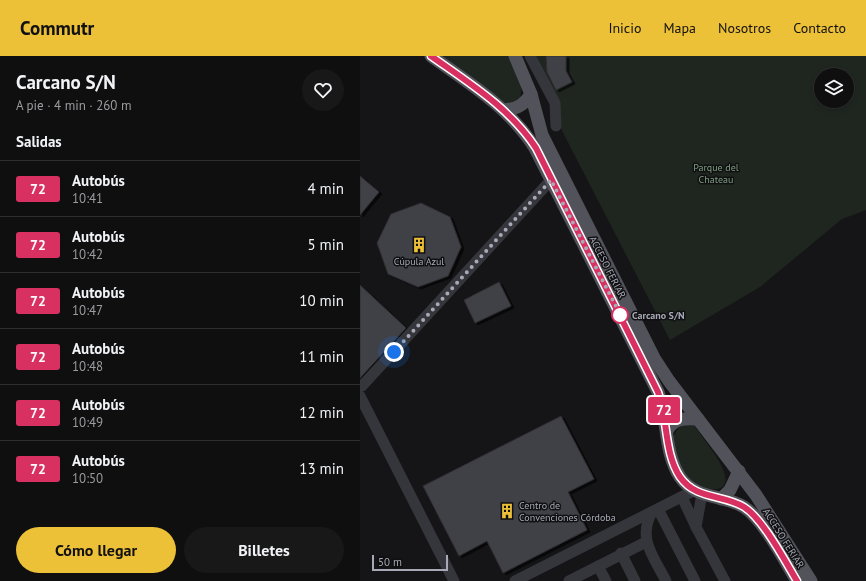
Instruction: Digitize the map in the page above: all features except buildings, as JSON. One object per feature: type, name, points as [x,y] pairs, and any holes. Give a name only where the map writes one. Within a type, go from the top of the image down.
[{"type":"main road","name":"ACCESO FERIAR","points":[[431,56],[504,110],[528,135],[658,392],[664,410],[670,455],[675,469],[683,481],[698,492],[740,505],[750,512],[766,532],[797,581]]},
{"type":"main road","name":"ACCESO FERIAR","points":[[515,56],[531,94],[542,135],[649,348],[669,381],[739,471],[811,581]]},
{"type":"main road","points":[[504,110],[516,108],[522,105],[531,94]]},
{"type":"main road","points":[[667,431],[672,424],[678,420],[698,419]]},
{"type":"main road","points":[[721,499],[730,490],[739,471]]},
{"type":"lane","points":[[530,56],[555,103],[556,126]]},
{"type":"lane","points":[[360,386],[362,386],[551,180]]},
{"type":"lane","points":[[360,396],[454,581]]},
{"type":"lane","points":[[515,581],[682,497],[698,492],[696,527]]},
{"type":"lane","points":[[682,497],[696,527],[725,581]]},
{"type":"lane","points":[[655,511],[646,524],[646,542],[666,581]]},
{"type":"lane","points":[[655,511],[695,581]]},
{"type":"lane","points":[[571,580],[621,553],[646,542]]},
{"type":"lane","points":[[621,553],[635,581]]},
{"type":"lane","points":[[598,566],[606,581]]},
{"type":"green space","points":[[441,56],[509,56],[522,84],[520,99],[514,103],[506,104]]},
{"type":"green space","name":"Parque del Chateau","points":[[536,56],[866,56],[866,210],[842,219],[760,287],[670,340],[557,121]]},
{"type":"green space","points":[[684,424],[694,425],[722,467],[725,481],[723,486],[718,489],[711,489],[695,482],[683,471],[677,458],[673,436],[680,426]]},
{"type":"bus line","name":"72","points":[[431,56],[504,110],[528,135],[536,148],[662,401],[670,455],[675,469],[683,481],[688,486],[702,494],[736,503],[750,512],[766,532],[797,581]]},
{"type":"place","name":"Cúpula Azul","points":[[419,245]]},
{"type":"place","name":"Carcano S/N","points":[[620,315]]},
{"type":"place","name":"Centro de Convenciones Córdoba","points":[[507,511]]},
{"type":"route","points":[[394,352],[551,180],[624,322],[620,315]]}]
